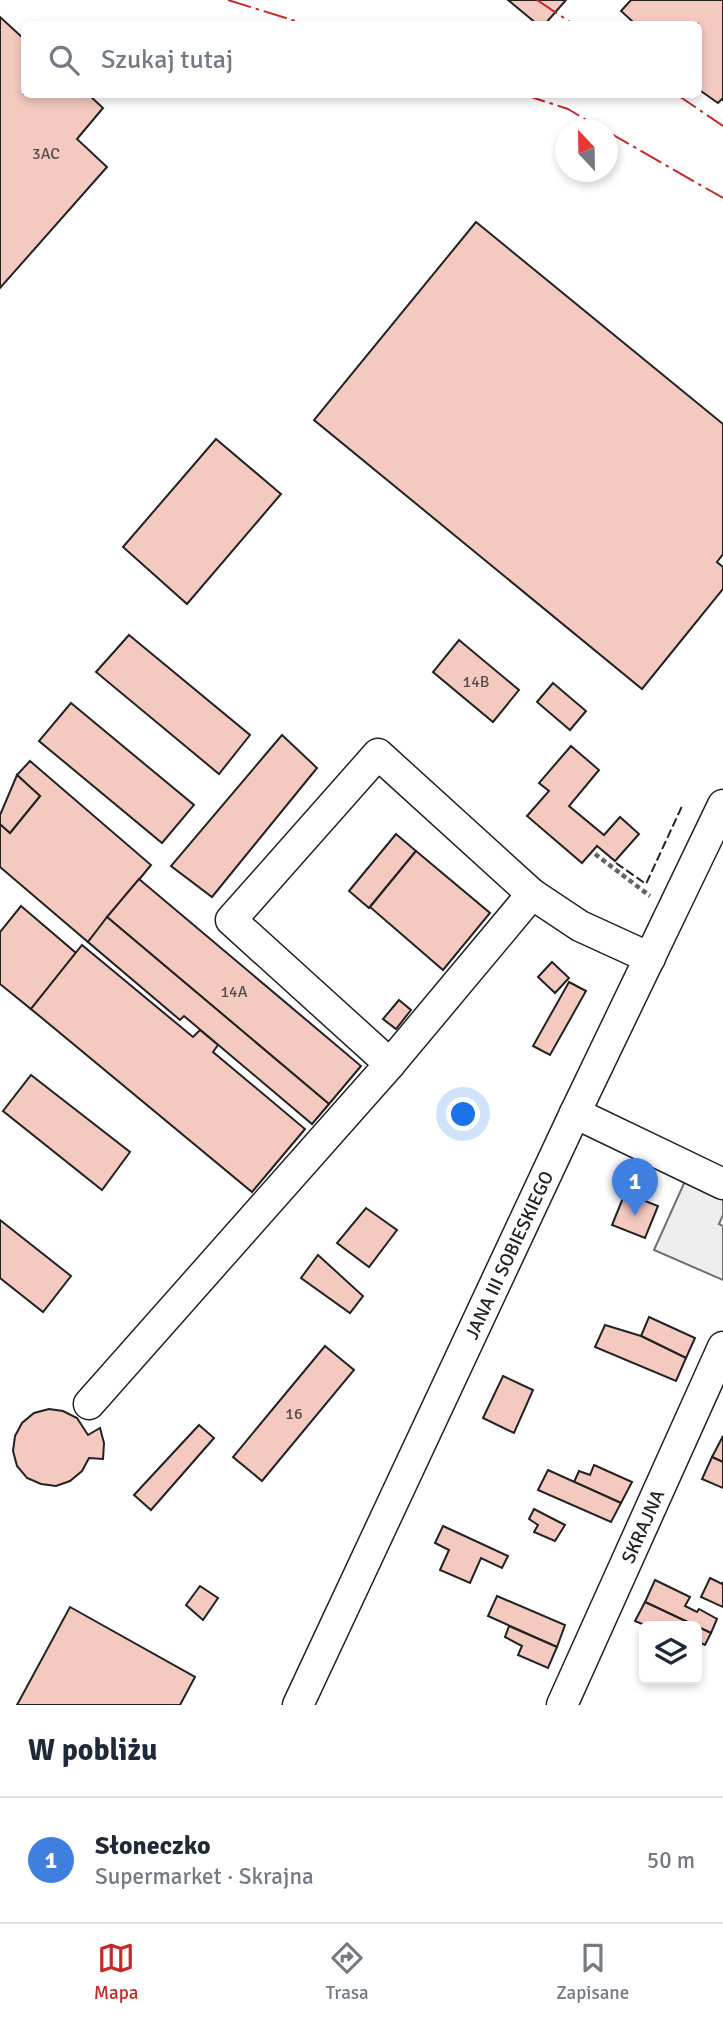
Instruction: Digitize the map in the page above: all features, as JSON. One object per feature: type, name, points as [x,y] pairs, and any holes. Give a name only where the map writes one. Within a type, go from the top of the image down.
[{"type":"street","points":[[390,1064],[231,920],[378,754],[532,894],[580,926],[650,958]]},
{"type":"street","name":"JANA III SOBIESKIEGO","points":[[298,1705],[575,1113],[723,805]]},
{"type":"street","points":[[89,1404],[390,1064],[532,894]]},
{"type":"street","points":[[575,1113],[723,1184]]},
{"type":"street","name":"SKRAJNA","points":[[562,1705],[723,1347]]},
{"type":"path","points":[[595,854],[652,897]]},
{"type":"shaded area","points":[[685,1181],[723,1198],[723,1215],[719,1224],[723,1226],[723,1280],[654,1250]]},
{"type":"building","points":[[508,0],[566,0],[548,21],[533,21]]},
{"type":"building","points":[[631,0],[723,0],[723,100],[718,103],[702,92],[702,21],[632,21],[621,11]]},
{"type":"building","points":[[0,17],[21,36],[21,98],[92,98],[103,108],[77,139],[107,167],[0,288]]},
{"type":"building","points":[[476,222],[723,424],[723,554],[717,562],[723,567],[723,589],[642,689],[314,420]]},
{"type":"building","points":[[216,439],[281,494],[187,604],[123,547]]},
{"type":"building","points":[[129,635],[250,735],[219,774],[96,672]]},
{"type":"building","points":[[459,640],[519,690],[493,722],[433,672]]},
{"type":"building","points":[[553,683],[586,711],[570,730],[537,702]]},
{"type":"building","points":[[71,703],[194,805],[162,843],[39,741]]},
{"type":"building","points":[[282,735],[317,768],[212,897],[171,866]]},
{"type":"building","points":[[571,746],[599,770],[569,806],[604,835],[620,817],[639,834],[615,861],[597,846],[582,863],[527,816],[549,791],[539,783]]},
{"type":"building","points":[[30,761],[151,865],[88,942],[0,867],[0,824],[10,833],[40,796],[17,775]]},
{"type":"building","points":[[17,775],[40,796],[10,833],[0,824],[0,815]]},
{"type":"building","points":[[396,834],[416,851],[369,908],[349,891]]},
{"type":"building","points":[[416,851],[490,913],[443,970],[370,907]]},
{"type":"building","points":[[139,879],[361,1066],[329,1104],[107,917]]},
{"type":"building","points":[[21,906],[76,953],[31,1009],[0,984],[0,932]]},
{"type":"building","points":[[107,917],[329,1104],[312,1124],[184,1016],[180,1020],[88,942]]},
{"type":"building","points":[[82,945],[193,1037],[200,1030],[218,1045],[213,1052],[305,1129],[252,1192],[31,1009]]},
{"type":"building","points":[[552,962],[569,978],[555,993],[538,977]]},
{"type":"building","points":[[569,982],[586,991],[550,1055],[533,1046]]},
{"type":"building","points":[[399,1000],[411,1010],[396,1029],[383,1019]]},
{"type":"building","points":[[31,1075],[130,1152],[102,1190],[3,1111]]},
{"type":"building","points":[[625,1193],[658,1206],[645,1238],[612,1225]]},
{"type":"building","points":[[366,1208],[397,1230],[369,1267],[337,1243]]},
{"type":"building","points":[[0,1220],[71,1276],[43,1312],[0,1278]]},
{"type":"building","points":[[318,1255],[363,1296],[350,1313],[301,1278]]},
{"type":"building","points":[[649,1317],[695,1338],[686,1358],[641,1336]]},
{"type":"building","points":[[605,1325],[641,1336],[686,1358],[676,1381],[595,1347]]},
{"type":"building","points":[[325,1346],[354,1370],[262,1481],[233,1457]]},
{"type":"building","points":[[503,1376],[533,1390],[514,1433],[483,1418]]},
{"type":"building","points":[[49,1409],[63,1411],[77,1418],[88,1435],[100,1428],[104,1443],[103,1459],[89,1458],[82,1471],[70,1481],[56,1486],[27,1478],[17,1466],[13,1451],[15,1436],[22,1423],[34,1413]]},
{"type":"building","points":[[199,1425],[214,1438],[151,1510],[134,1495]]},
{"type":"building","points":[[723,1436],[723,1462],[712,1457]]},
{"type":"building","points":[[712,1457],[723,1462],[723,1488],[702,1479]]},
{"type":"building","points":[[594,1465],[632,1482],[621,1503],[574,1482],[579,1471],[590,1475]]},
{"type":"building","points":[[548,1470],[621,1503],[611,1522],[538,1490]]},
{"type":"building","points":[[534,1509],[565,1525],[555,1541],[534,1532],[538,1525],[529,1519]]},
{"type":"building","points":[[443,1526],[508,1556],[502,1568],[481,1558],[470,1583],[440,1570],[449,1550],[435,1543]]},
{"type":"building","points":[[710,1578],[722,1584],[723,1582],[723,1607],[701,1597]]},
{"type":"building","points":[[655,1580],[690,1597],[685,1606],[697,1612],[699,1609],[717,1619],[711,1633],[702,1629],[702,1621],[685,1621],[645,1602]]},
{"type":"building","points":[[200,1586],[218,1598],[203,1620],[186,1605]]},
{"type":"building","points":[[497,1596],[565,1625],[557,1647],[488,1616]]},
{"type":"building","points":[[645,1602],[685,1621],[639,1623],[635,1621]]},
{"type":"building","points":[[70,1607],[195,1677],[180,1705],[17,1705]]},
{"type":"building","points":[[509,1626],[557,1647],[548,1668],[518,1655],[522,1646],[505,1637]]},
{"type":"building","points":[[702,1628],[711,1633],[705,1645],[702,1644]]},
{"type":"fence","points":[[616,863],[646,884],[683,804]]},
{"type":"power","points":[[228,0],[295,21]]},
{"type":"power","points":[[537,0],[568,21]]},
{"type":"power","points":[[534,98],[568,109],[585,119]]},
{"type":"power","points":[[682,98],[723,126]]},
{"type":"power","points":[[618,138],[723,198]]},
{"type":"place","name":"Słoneczko","points":[[635,1216]]}]
